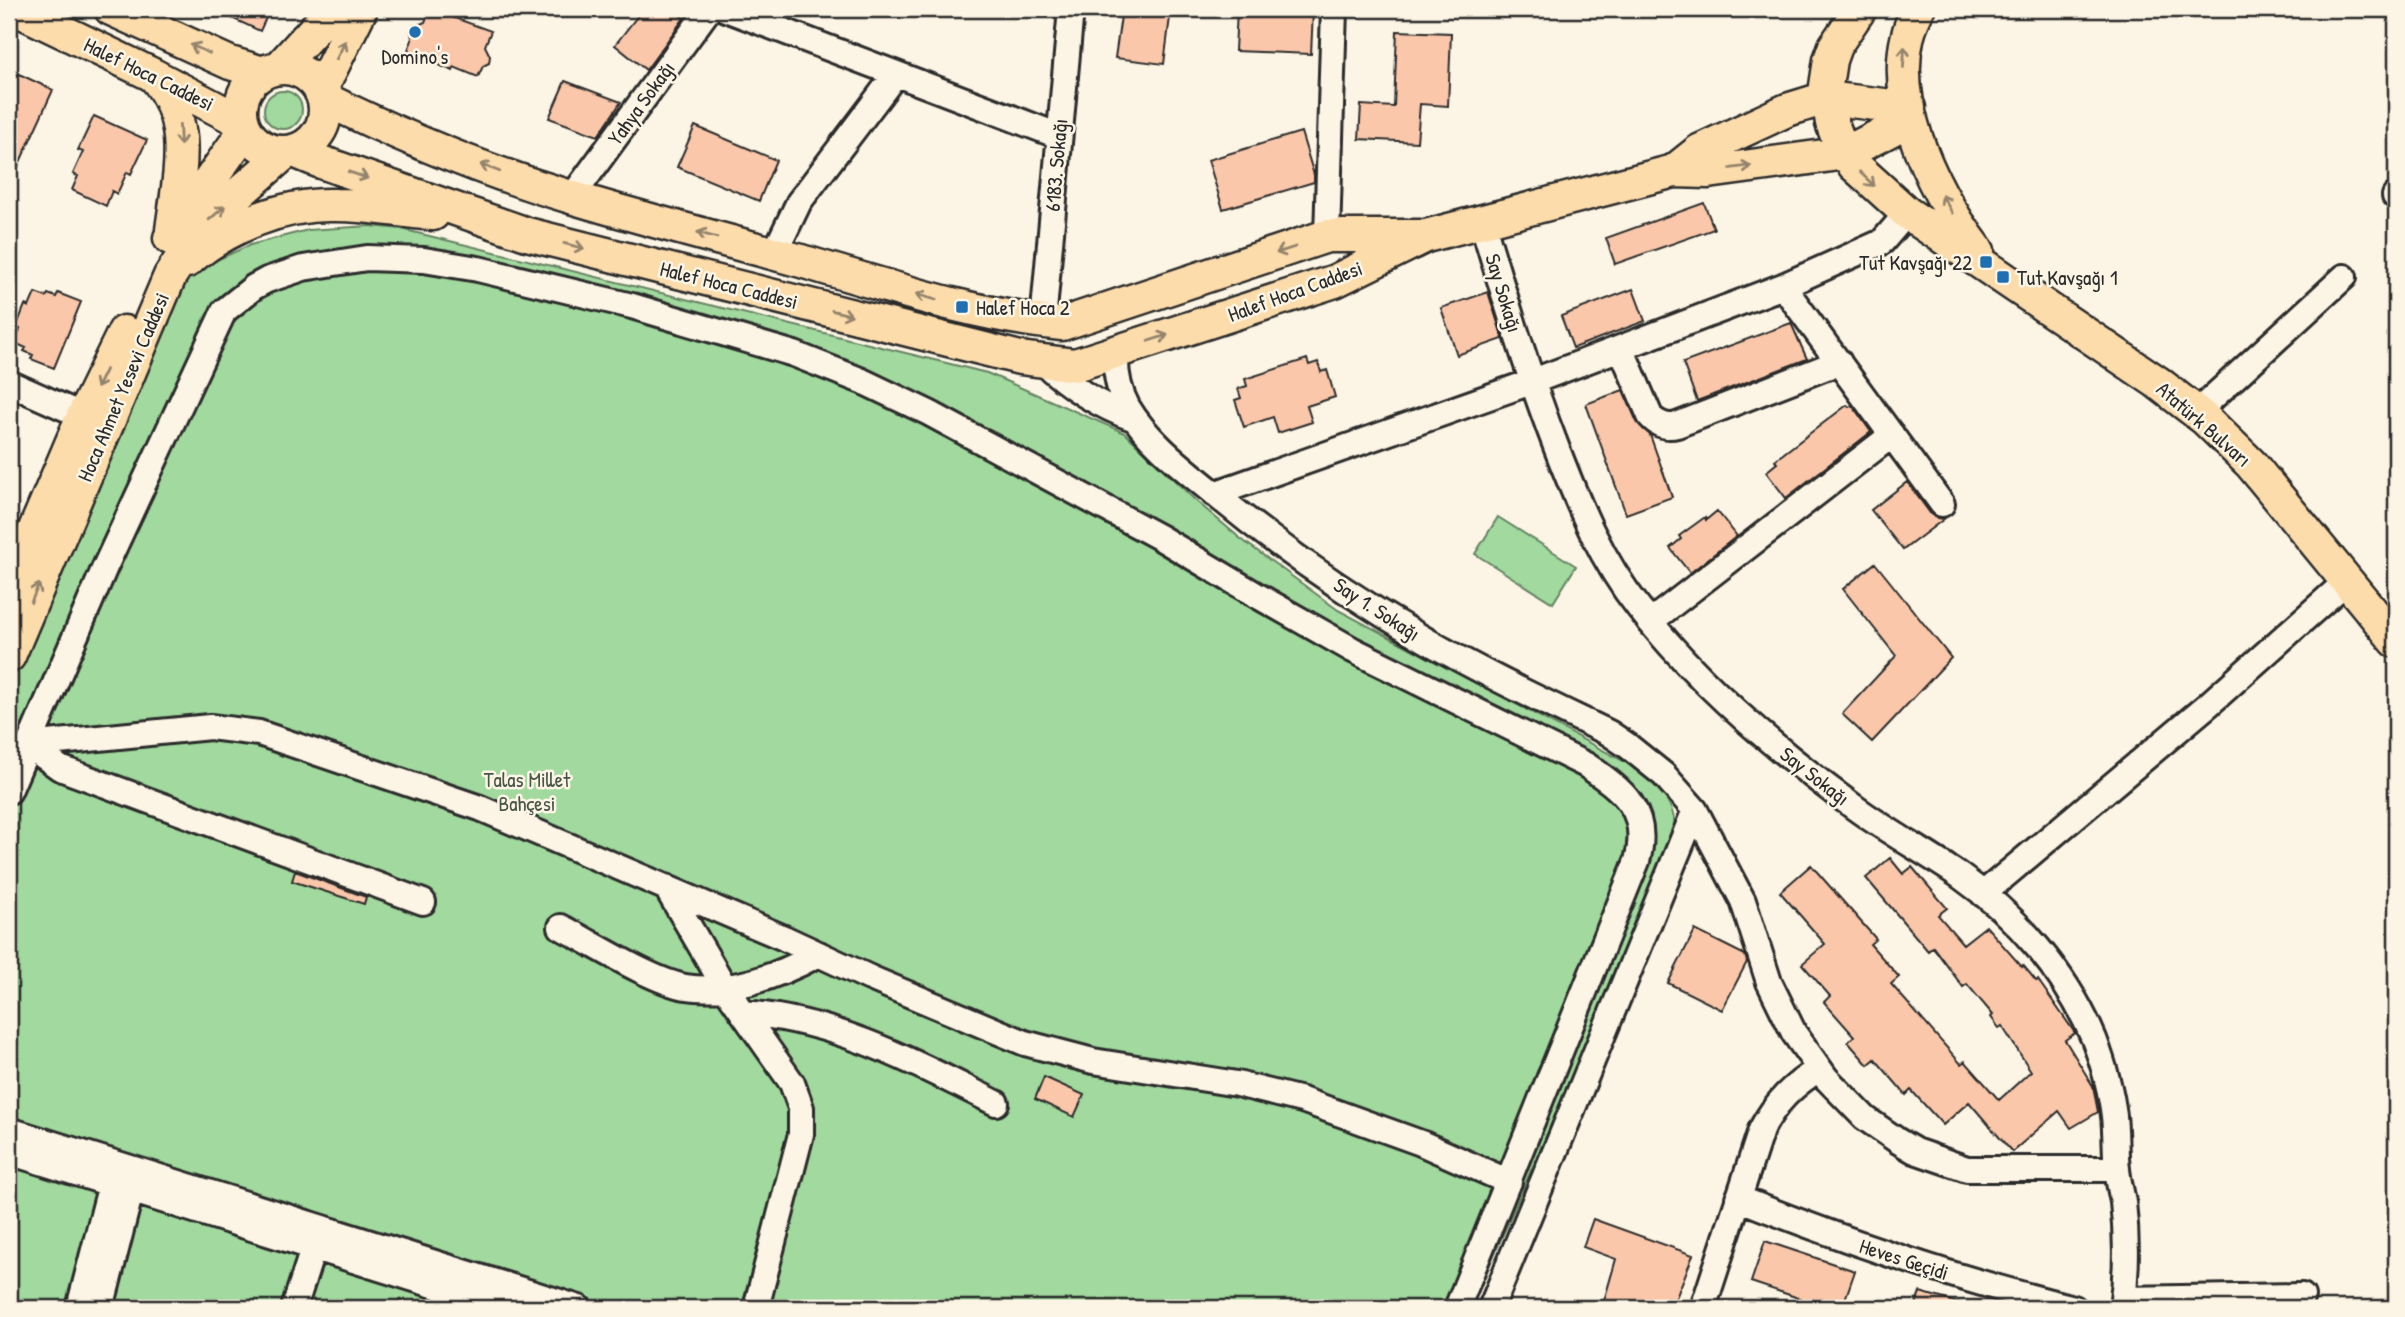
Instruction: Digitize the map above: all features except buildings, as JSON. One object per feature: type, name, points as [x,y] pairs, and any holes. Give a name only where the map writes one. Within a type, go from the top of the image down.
[{"type":"main road","name":"Halef Hoca Caddesi","points":[[16,9],[153,75],[244,126]]},
{"type":"main road","name":"Halef Hoca Caddesi","points":[[111,9],[230,62],[271,71]]},
{"type":"main road","points":[[271,71],[303,73],[321,94],[324,115],[319,130],[309,143],[290,151],[262,147],[244,126],[240,114],[242,98],[250,83],[271,71],[333,9]]},
{"type":"main road","points":[[321,94],[361,9]]},
{"type":"main road","points":[[1860,9],[1835,46],[1826,74],[1826,98],[1832,123],[1846,153],[1865,177],[1907,213],[2003,277]]},
{"type":"main road","points":[[1918,9],[1911,22],[1904,48],[1903,75],[1910,114],[1932,180],[1960,227],[1986,262],[2003,277]]},
{"type":"main road","points":[[153,75],[170,98],[180,125],[180,162],[172,235]]},
{"type":"main road","name":"Halef Hoca Caddesi","points":[[321,94],[380,125],[502,173],[572,197],[962,307],[1043,322],[1062,324],[1327,236],[1426,236]]},
{"type":"main road","points":[[1674,171],[1699,151],[1787,110],[1826,98],[1910,114]]},
{"type":"main road","points":[[1426,236],[1674,171],[1708,172],[1846,153],[1910,114]]},
{"type":"main road","name":"Hoca Ahmet Yesevi Caddesi","points":[[9,590],[83,416],[172,235],[244,126]]},
{"type":"main road","name":"Halef Hoca Caddesi","points":[[290,151],[554,241],[1020,358],[1075,365],[1335,281],[1426,236]]},
{"type":"main road","name":"Hoca Ahmet Yesevi Caddesi","points":[[9,656],[170,276],[203,225],[290,151]]},
{"type":"main road","points":[[170,276],[190,258],[236,229],[273,215],[310,207],[335,204],[486,219]]},
{"type":"main road","name":"Atatürk Bulvarı","points":[[2003,277],[2197,412],[2251,464],[2396,641]]},
{"type":"street","name":"Yahya Sokağı","points":[[572,197],[709,9]]},
{"type":"street","points":[[726,9],[1059,136]]},
{"type":"street","name":"6183. Sokağı","points":[[1043,322],[1071,9]]},
{"type":"street","points":[[1327,236],[1334,9]]},
{"type":"street","points":[[774,254],[799,202],[896,74]]},
{"type":"street","points":[[1214,494],[1531,382],[1783,286],[1882,242],[1907,213]]},
{"type":"street","name":"Say Sokağı","points":[[1482,221],[1531,382],[1583,518],[1617,578],[1650,622],[1724,699],[1805,770],[1865,815],[1960,876],[1983,894],[2045,957],[2072,996],[2084,1017],[2102,1063],[2114,1115],[2117,1169],[2126,1230],[2122,1304]]},
{"type":"street","points":[[9,791],[105,566],[224,311],[260,284],[303,268],[346,260],[424,260],[478,269],[632,306],[759,343],[851,376],[929,413],[1159,537],[1353,650],[1586,765],[1625,794],[1635,809],[1641,828],[1637,861],[1457,1308]]},
{"type":"street","points":[[2197,412],[2344,277]]},
{"type":"street","points":[[1783,286],[1942,504]]},
{"type":"street","points":[[1621,348],[1650,416],[1667,426],[1677,425],[1839,362]]},
{"type":"street","name":"Say 1. Sokağı","points":[[1116,352],[1115,365],[1121,392],[1135,419],[1214,494],[1325,575],[1413,633],[1609,733],[1664,775],[1695,810],[1742,901],[1769,982],[1794,1033],[1819,1069],[1845,1099],[1881,1130],[1915,1151],[1966,1169],[2117,1169]]},
{"type":"street","points":[[1042,361],[1090,400],[1135,419]]},
{"type":"street","points":[[9,383],[83,416]]},
{"type":"street","points":[[1650,622],[1892,435]]},
{"type":"street","points":[[1983,894],[2199,713],[2348,580]]},
{"type":"street","points":[[28,745],[157,730],[210,727],[242,729],[361,766],[480,808],[1025,1043],[1093,1061],[1237,1084],[1302,1100],[1421,1143],[1509,1182]]},
{"type":"street","points":[[28,745],[60,768],[423,902]]},
{"type":"street","points":[[1491,1308],[1695,810]]},
{"type":"street","points":[[666,887],[724,986],[792,1083],[801,1108],[801,1134],[756,1308]]},
{"type":"street","points":[[561,927],[648,973],[684,987],[724,986],[773,976],[819,954]]},
{"type":"street","points":[[743,1013],[798,1019],[901,1055],[996,1103]]},
{"type":"street","points":[[1703,1308],[1761,1130],[1769,1115],[1790,1089],[1819,1069]]},
{"type":"street","points":[[9,1130],[579,1308]]},
{"type":"street","points":[[9,1153],[507,1308]]},
{"type":"street","points":[[79,1308],[121,1188]]},
{"type":"street","points":[[101,1308],[121,1188]]},
{"type":"street","name":"Heves Geçidi","points":[[1738,1198],[1892,1256],[1968,1280],[2074,1308]]},
{"type":"street","points":[[294,1308],[313,1249]]},
{"type":"street","points":[[2122,1304],[2302,1296]]},
{"type":"green space","points":[[283,91],[296,97],[302,110],[296,123],[283,129],[270,123],[264,110],[270,97]]},
{"type":"green space","name":"Talas Millet Bahçesi","points":[[370,226],[401,229],[987,373],[1125,433],[1195,500],[1241,539],[1338,610],[1631,765],[1648,778],[1663,794],[1674,822],[1673,837],[1664,865],[1471,1308],[9,1308],[9,622],[148,301],[197,269],[250,245],[308,230]]},
{"type":"green space","points":[[1498,517],[1576,566],[1553,603],[1475,554]]},
{"type":"place","name":"Domino's","points":[[415,32]]},
{"type":"place","name":"Tut Kavşağı 22","points":[[1986,262]]},
{"type":"place","name":"Tut Kavşağı 1","points":[[2003,277]]},
{"type":"place","name":"Halef Hoca 2","points":[[962,307]]}]
